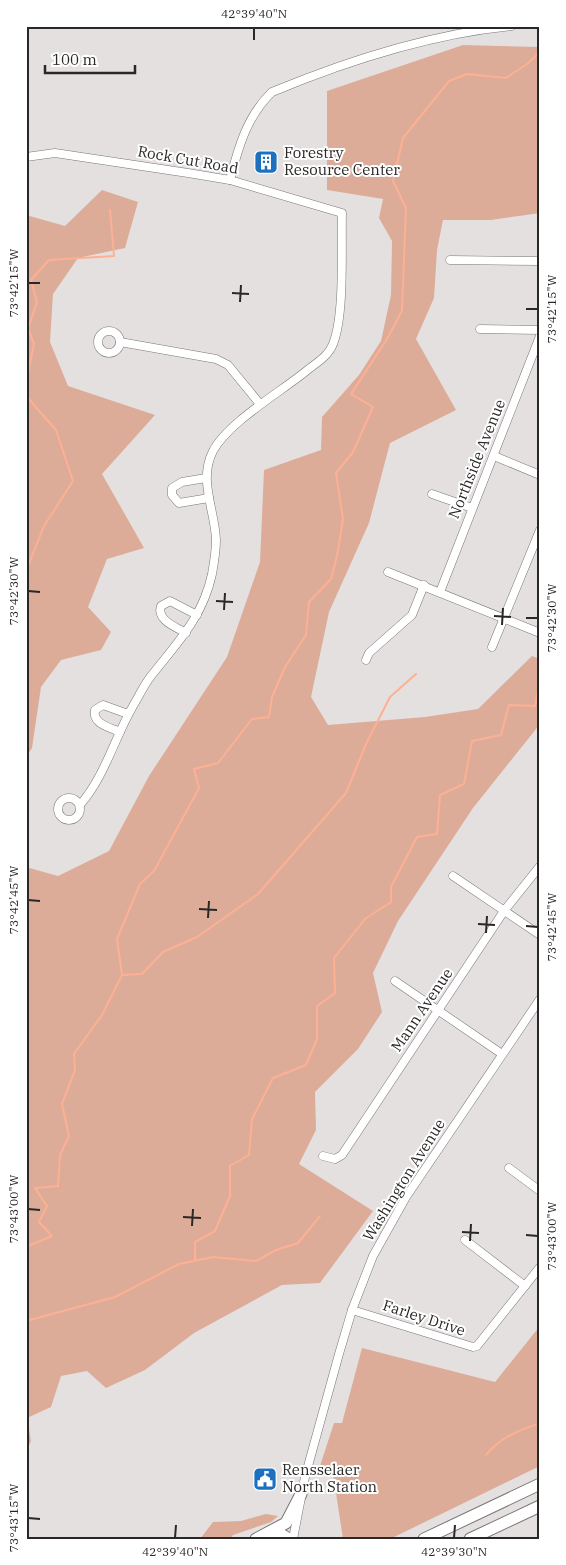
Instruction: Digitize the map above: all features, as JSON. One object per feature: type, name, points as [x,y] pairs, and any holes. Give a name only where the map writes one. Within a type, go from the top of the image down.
[{"type":"highway","points":[[424,1539],[540,1484]]},
{"type":"highway","points":[[259,1537],[286,1523],[301,1494]]},
{"type":"highway","points":[[470,1539],[540,1506]]},
{"type":"highway","points":[[259,1537],[279,1533],[289,1539]]},
{"type":"street","points":[[230,180],[247,127],[260,104],[272,92],[397,47],[457,34],[512,26]]},
{"type":"street","name":"Rock Cut Road","points":[[26,157],[55,153],[230,180],[342,213],[339,318],[333,346],[326,355],[294,382],[260,404]]},
{"type":"street","points":[[450,260],[540,261]]},
{"type":"street","points":[[480,329],[540,330]]},
{"type":"street","name":"Northside Avenue","points":[[440,592],[540,336]]},
{"type":"street","points":[[80,805],[99,779],[128,714],[150,678],[186,633],[206,595],[214,560],[216,540],[206,478],[208,463],[221,439],[260,404],[228,366],[216,359],[120,342]]},
{"type":"street","points":[[494,456],[540,475]]},
{"type":"street","points":[[206,478],[177,484],[172,488],[172,495],[179,503],[209,498]]},
{"type":"street","points":[[432,494],[472,508]]},
{"type":"street","points":[[492,647],[540,530]]},
{"type":"street","points":[[388,572],[540,633]]},
{"type":"street","points":[[366,660],[369,653],[412,615],[424,586]]},
{"type":"street","points":[[186,633],[162,618],[159,611],[160,606],[170,601],[197,615]]},
{"type":"street","points":[[120,732],[98,722],[94,717],[95,710],[103,705],[128,714]]},
{"type":"street","name":"Mann Avenue","points":[[323,1156],[335,1159],[342,1154],[504,911],[540,866]]},
{"type":"street","points":[[453,876],[540,935]]},
{"type":"street","points":[[395,981],[502,1054]]},
{"type":"street","name":"Washington Avenue","points":[[293,1539],[301,1494],[352,1310],[373,1256],[392,1220],[540,999]]},
{"type":"street","points":[[509,1168],[540,1191]]},
{"type":"street","points":[[465,1240],[525,1286]]},
{"type":"street","name":"Farley Drive","points":[[352,1310],[473,1347],[477,1346],[540,1267]]},
{"type":"shaded area","points":[[463,45],[540,47],[540,213],[491,220],[443,220],[437,250],[434,298],[416,339],[456,410],[390,443],[369,523],[329,612],[311,697],[328,725],[425,717],[478,709],[532,656],[540,659],[540,724],[473,808],[398,921],[373,973],[382,1012],[358,1049],[315,1092],[316,1130],[299,1164],[373,1211],[320,1283],[282,1285],[194,1333],[145,1370],[106,1388],[87,1371],[61,1376],[51,1407],[27,1418],[31,1441],[26,1451],[26,867],[58,876],[109,851],[149,776],[227,657],[260,562],[264,470],[321,450],[322,417],[359,375],[381,341],[391,295],[392,241],[379,218],[383,199],[327,190],[327,91]]},
{"type":"shaded area","points":[[102,190],[138,202],[125,248],[78,258],[53,294],[50,342],[68,386],[155,415],[102,474],[144,548],[107,559],[88,607],[111,632],[101,650],[61,660],[41,687],[32,748],[26,757],[26,215],[65,226]]},
{"type":"shaded area","points":[[540,1326],[540,1466],[390,1539],[343,1539],[333,1473],[318,1472],[334,1423],[342,1423],[362,1348],[495,1382]]},
{"type":"shaded area","points":[[266,1514],[278,1516],[271,1522],[233,1535],[230,1539],[200,1539],[213,1522],[241,1521]]},
{"type":"waterway","points":[[26,1281],[28,1246],[52,1236],[39,1222],[47,1206],[35,1188],[58,1186],[60,1155],[69,1136],[62,1104],[75,1070],[74,1054],[102,1015],[122,975],[117,939],[140,884],[154,871],[199,788],[194,769],[218,763],[252,719],[269,717],[272,697],[285,667],[306,635],[309,602],[331,579],[343,519],[336,473],[353,452],[373,407],[351,394],[387,339],[402,311],[406,208],[393,181],[403,138],[449,81],[467,74],[506,78],[527,64],[540,52]]},
{"type":"waterway","points":[[28,329],[37,302],[31,280],[49,260],[114,256],[110,210]]},
{"type":"waterway","points":[[26,323],[34,344],[26,382]]},
{"type":"waterway","points":[[26,396],[56,430],[73,481],[44,526],[26,571]]},
{"type":"waterway","points":[[122,975],[142,974],[163,952],[197,937],[258,894],[346,793],[366,744],[390,697],[416,674]]},
{"type":"waterway","points":[[195,1260],[195,1242],[215,1231],[230,1196],[230,1166],[249,1155],[252,1119],[273,1078],[306,1065],[317,1039],[317,1006],[335,993],[334,958],[365,919],[391,902],[391,887],[417,837],[437,834],[440,795],[464,784],[472,741],[501,735],[509,705],[535,706],[540,682]]},
{"type":"waterway","points":[[26,1321],[115,1297],[179,1264],[213,1257],[256,1261],[276,1250],[298,1243],[320,1216]]},
{"type":"waterway","points":[[486,1455],[503,1439],[540,1423]]},
{"type":"place","name":"Forestry Resource Center","points":[[266,162]]},
{"type":"place","name":"Rensselaer North Station","points":[[265,1479]]}]
